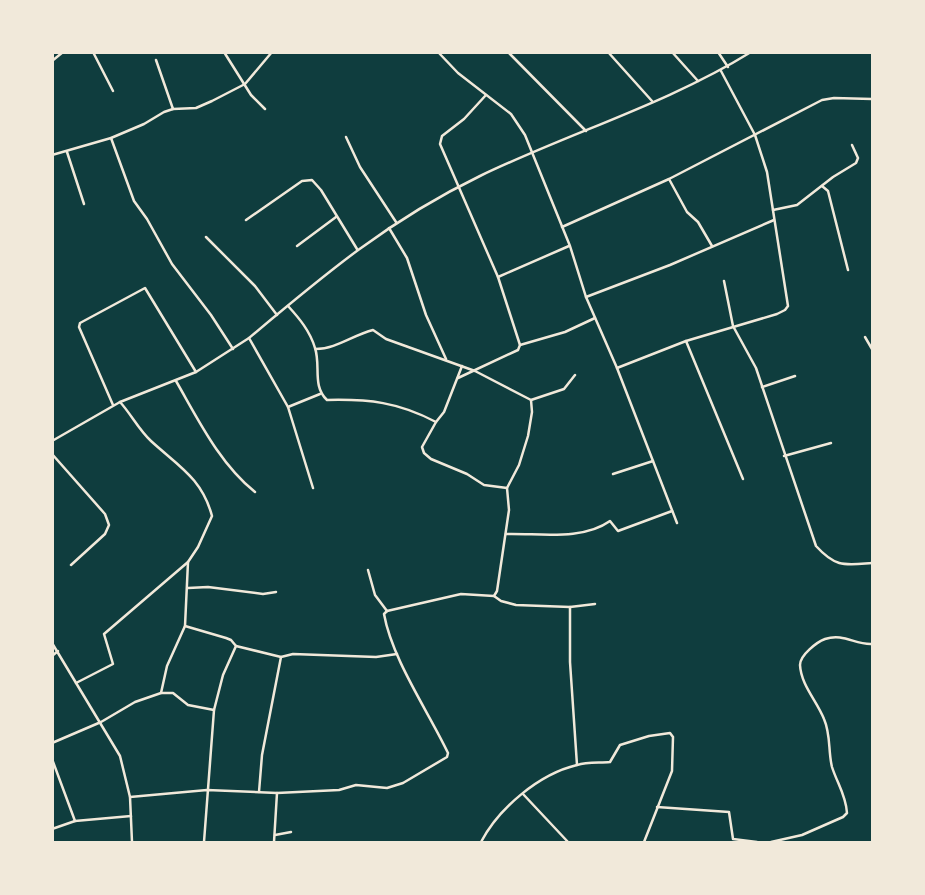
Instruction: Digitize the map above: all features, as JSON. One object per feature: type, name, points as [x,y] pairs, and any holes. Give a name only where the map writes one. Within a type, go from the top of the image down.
[{"type":"street","points":[[52,61],[63,52]]},
{"type":"street","points":[[93,52],[113,91]]},
{"type":"street","points":[[224,52],[265,108]]},
{"type":"street","points":[[52,155],[111,138],[173,109],[196,108],[245,84],[272,52]]},
{"type":"street","points":[[438,52],[510,114],[525,135],[586,297],[617,368],[677,523]]},
{"type":"street","points":[[608,52],[652,101]]},
{"type":"street","points":[[672,52],[698,81]]},
{"type":"street","points":[[718,52],[728,67]]},
{"type":"street","points":[[52,441],[113,405],[196,372],[233,349],[357,249],[396,222],[458,187],[533,151],[586,131],[721,71],[751,52]]},
{"type":"street","points":[[509,53],[586,131]]},
{"type":"street","points":[[156,60],[173,109]]},
{"type":"street","points":[[617,368],[686,341],[777,314],[788,306],[766,173],[755,135],[721,71]]},
{"type":"street","points":[[486,95],[464,119],[440,139],[498,277],[520,345]]},
{"type":"street","points":[[562,228],[669,179],[822,100],[873,99]]},
{"type":"street","points":[[346,137],[360,167],[396,222]]},
{"type":"street","points":[[111,138],[134,201],[172,264],[212,315],[233,349]]},
{"type":"street","points":[[773,210],[797,205],[856,163],[858,158],[852,145]]},
{"type":"street","points":[[67,152],[84,204]]},
{"type":"street","points":[[669,179],[687,212],[698,222],[712,246]]},
{"type":"street","points":[[246,220],[302,181],[312,180],[357,249]]},
{"type":"street","points":[[822,186],[828,191],[848,270]]},
{"type":"street","points":[[297,246],[336,217]]},
{"type":"street","points":[[586,297],[775,220]]},
{"type":"street","points":[[389,227],[407,258],[426,315],[446,359]]},
{"type":"street","points":[[206,237],[255,286],[277,315]]},
{"type":"street","points":[[498,277],[569,246]]},
{"type":"street","points":[[724,281],[733,326],[756,368],[816,547],[829,561],[842,565],[873,564]]},
{"type":"street","points":[[113,405],[79,327],[80,323],[145,288],[196,372]]},
{"type":"street","points":[[288,306],[301,320],[316,349],[317,383],[320,394],[327,400],[379,402],[416,412],[436,422]]},
{"type":"street","points":[[458,378],[517,350],[520,345],[565,332],[595,318]]},
{"type":"street","points":[[316,349],[327,349],[360,333],[373,330],[386,339],[475,371],[531,400],[564,389],[575,375]]},
{"type":"street","points":[[865,337],[873,349]]},
{"type":"street","points":[[249,338],[288,407],[313,488]]},
{"type":"street","points":[[686,341],[743,480]]},
{"type":"street","points":[[462,366],[444,412],[422,447],[424,453],[484,485],[507,488]]},
{"type":"street","points":[[762,387],[795,376]]},
{"type":"street","points":[[176,381],[222,457],[244,484],[255,492]]},
{"type":"street","points":[[288,407],[320,394]]},
{"type":"street","points":[[494,596],[509,510],[507,488],[519,465],[527,436],[533,412],[531,400]]},
{"type":"street","points":[[76,683],[113,664],[104,634],[188,562],[211,520],[211,513],[201,490],[187,471],[149,440],[120,402]]},
{"type":"street","points":[[784,456],[831,443]]},
{"type":"street","points":[[52,454],[106,513],[109,525],[105,534],[71,565]]},
{"type":"street","points":[[613,474],[653,461]]},
{"type":"street","points":[[506,534],[557,535],[599,528],[610,521],[618,531],[672,511]]},
{"type":"street","points":[[161,693],[167,666],[185,626],[188,562]]},
{"type":"street","points":[[368,570],[375,595],[387,611]]},
{"type":"street","points":[[188,588],[228,588],[263,594],[276,592]]},
{"type":"street","points":[[130,797],[207,790],[277,793],[339,790],[356,785],[387,788],[403,783],[447,757],[448,753],[397,654],[386,623],[384,614],[387,611],[461,594],[494,596],[516,606],[570,607],[595,604]]},
{"type":"street","points":[[570,607],[570,662],[577,765]]},
{"type":"street","points":[[185,626],[231,640],[236,646],[281,657],[293,654],[376,657],[397,654]]},
{"type":"street","points":[[771,842],[802,835],[847,813],[844,792],[830,757],[831,747],[825,720],[807,688],[800,662],[825,639],[841,636],[873,644]]},
{"type":"street","points":[[52,643],[120,756],[130,797],[132,842]]},
{"type":"street","points":[[204,842],[214,710],[223,675],[236,646]]},
{"type":"street","points":[[52,656],[58,652]]},
{"type":"street","points":[[259,792],[262,755],[281,657]]},
{"type":"street","points":[[52,743],[101,722],[135,702],[161,693],[173,693],[188,705],[214,710]]},
{"type":"street","points":[[481,842],[502,814],[523,794],[550,775],[577,765],[610,762],[620,745],[670,733],[673,737],[672,772],[644,842]]},
{"type":"street","points":[[52,759],[75,821]]},
{"type":"street","points":[[274,842],[277,793]]},
{"type":"street","points":[[523,794],[568,842]]},
{"type":"street","points":[[657,807],[729,812],[733,839],[757,842]]},
{"type":"street","points":[[52,829],[75,821],[131,816]]},
{"type":"street","points":[[275,835],[291,832]]}]
